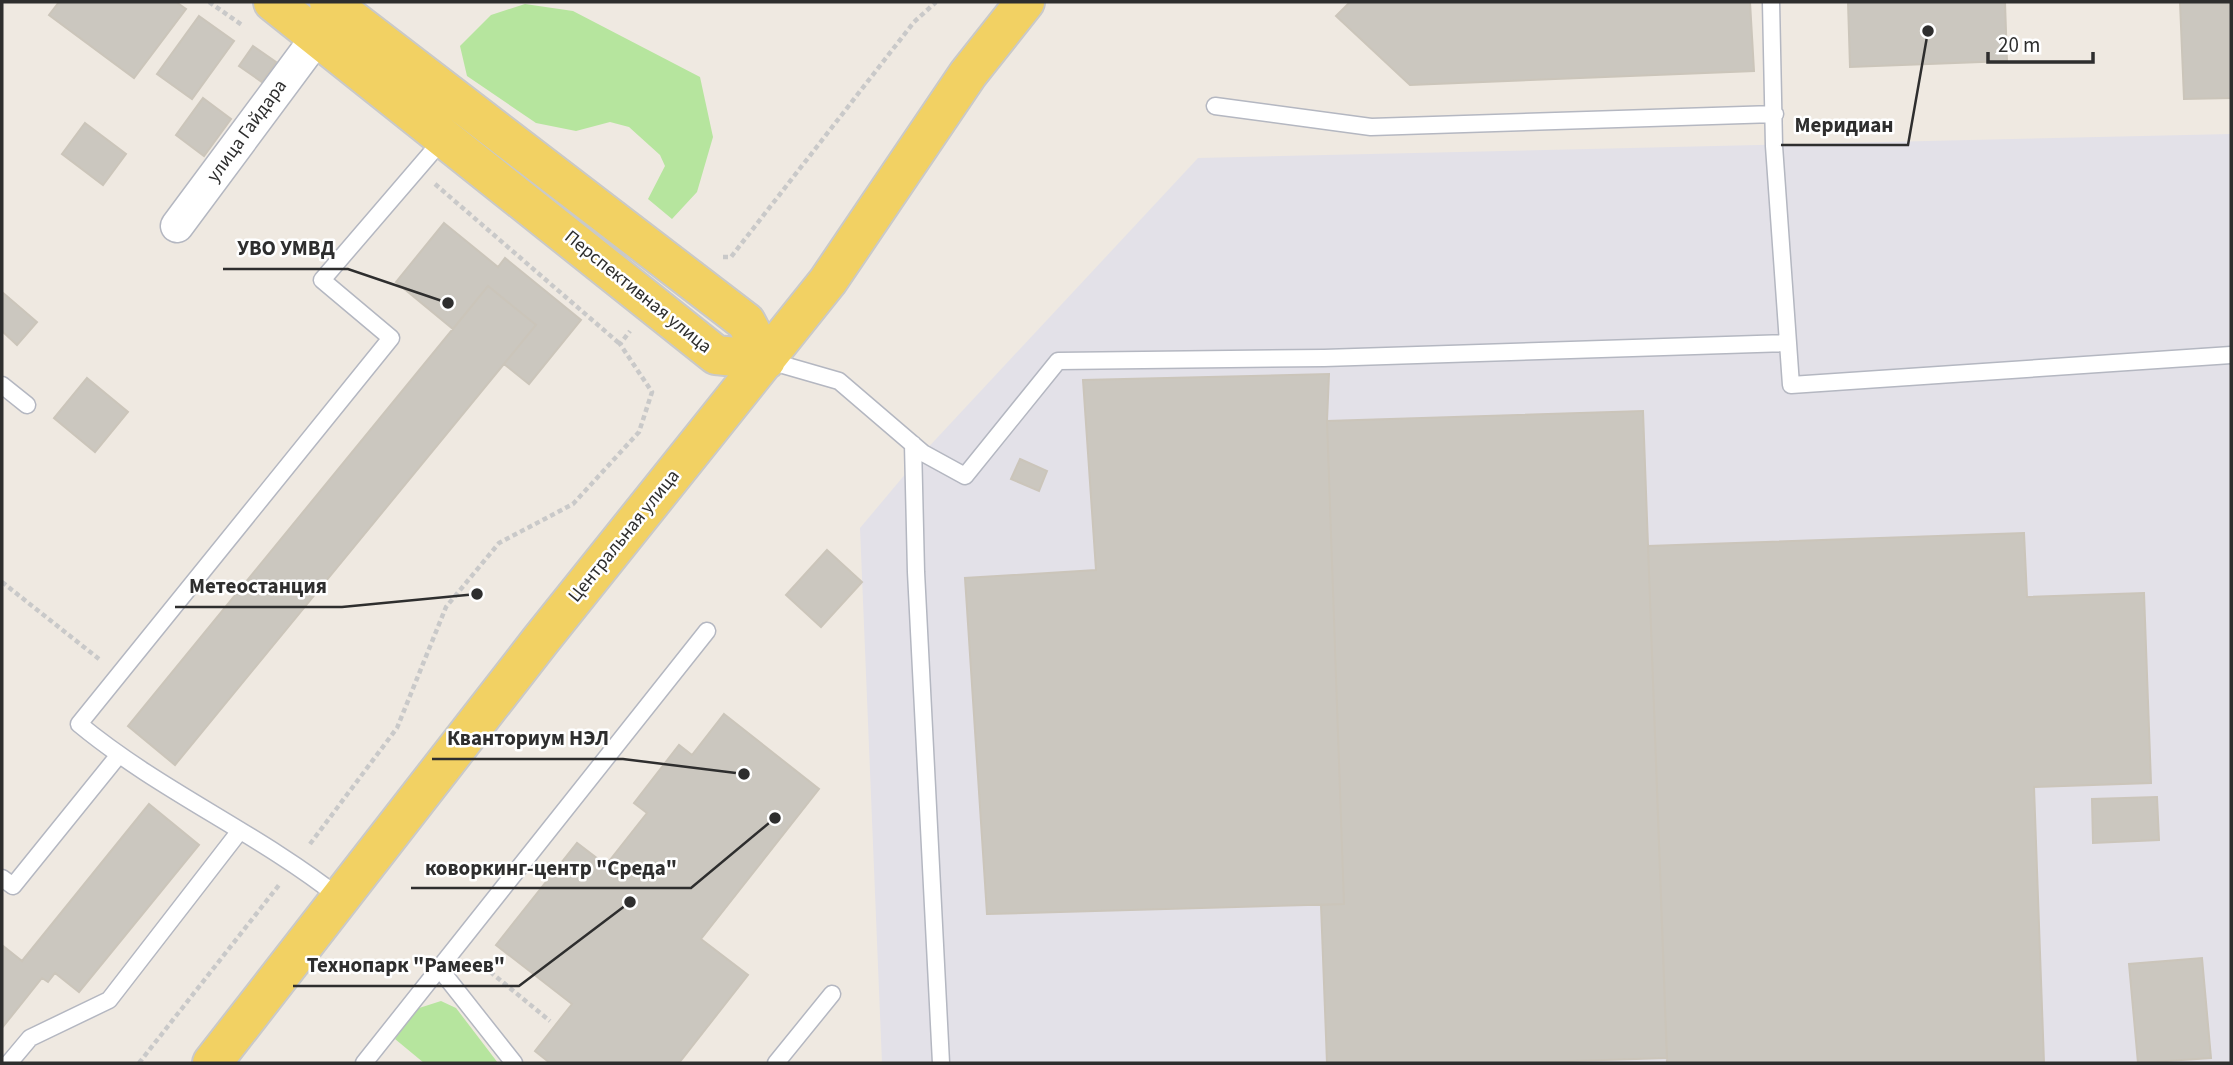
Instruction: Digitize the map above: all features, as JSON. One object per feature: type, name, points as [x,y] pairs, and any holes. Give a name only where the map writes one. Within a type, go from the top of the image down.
[{"type":"main road","name":"Перспективная улица","points":[[273,2],[334,13],[746,322],[766,360]]},
{"type":"main road","name":"Центральная улица","points":[[212,1063],[540,641],[828,281],[968,74],[1025,2]]},
{"type":"main road","name":"Перспективная улица","points":[[334,13],[445,136],[651,304],[716,355],[766,360]]},
{"type":"street","name":"улица Гайдара","points":[[177,226],[334,13]]},
{"type":"lane","points":[[1770,2],[1774,146],[1791,385],[2231,355]]},
{"type":"lane","points":[[1215,106],[1371,127],[1775,114]]},
{"type":"lane","points":[[341,898],[296,863],[239,832],[118,756],[79,724],[391,338],[322,280],[445,136]]},
{"type":"lane","points":[[766,360],[839,382],[923,453],[965,476],[1058,361],[1324,358],[1788,343]]},
{"type":"lane","points":[[2,385],[27,405]]},
{"type":"lane","points":[[913,444],[916,572],[942,1063]]},
{"type":"lane","points":[[364,1063],[708,631]]},
{"type":"lane","points":[[2,878],[13,886],[118,756]]},
{"type":"lane","points":[[9,1063],[30,1038],[109,1000],[239,832]]},
{"type":"lane","points":[[439,968],[514,1063]]},
{"type":"lane","points":[[776,1063],[832,994]]},
{"type":"path","points":[[717,257],[731,257],[914,22],[936,2]]},
{"type":"path","points":[[139,1063],[296,863],[397,728],[446,607],[499,543],[573,504],[639,432],[652,392],[620,344],[651,304]]},
{"type":"path","points":[[2,582],[119,675]]},
{"type":"path","points":[[458,945],[550,1021]]},
{"type":"shaded area","points":[[2231,134],[2231,1063],[882,1063],[860,528],[923,453],[1198,158]]},
{"type":"green space","points":[[525,4],[573,11],[700,77],[713,137],[697,192],[672,219],[648,199],[665,166],[660,155],[629,127],[610,122],[576,131],[536,123],[467,76],[460,46],[491,15]]},
{"type":"green space","points":[[441,1001],[456,1008],[498,1063],[424,1063],[395,1039],[416,1009]]},
{"type":"building","points":[[59,2],[176,2],[186,9],[134,78],[49,15]]},
{"type":"building","points":[[1350,2],[1750,2],[1754,71],[1410,85],[1336,16]]},
{"type":"building","points":[[1848,2],[2005,2],[2007,61],[1850,67]]},
{"type":"building","points":[[2180,2],[2231,2],[2231,98],[2184,99]]},
{"type":"building","points":[[199,16],[234,41],[192,99],[157,74]]},
{"type":"building","points":[[253,46],[276,62],[262,82],[239,66]]},
{"type":"building","points":[[203,98],[231,119],[204,156],[176,135]]},
{"type":"building","points":[[85,123],[126,154],[103,185],[62,154]]},
{"type":"building","points":[[444,223],[498,267],[505,258],[581,320],[529,384],[504,364],[536,325],[488,286],[453,329],[396,282]]},
{"type":"building","points":[[488,286],[536,325],[175,765],[128,726]]},
{"type":"building","points":[[2,292],[37,322],[17,345],[2,331]]},
{"type":"building","points":[[1329,374],[1327,421],[1344,904],[987,914],[965,578],[1096,570],[1083,380]]},
{"type":"building","points":[[87,378],[128,412],[95,452],[54,418]]},
{"type":"building","points":[[1643,411],[1667,1058],[1510,1063],[1327,1063],[1321,905],[1344,904],[1327,421]]},
{"type":"building","points":[[1020,459],[1047,471],[1039,491],[1011,479]]},
{"type":"building","points":[[2024,533],[2027,597],[2144,593],[2151,783],[2034,787],[2044,1063],[1667,1063],[1648,546]]},
{"type":"building","points":[[827,550],[862,582],[821,627],[786,595]]},
{"type":"building","points":[[724,714],[819,789],[701,939],[748,975],[679,1063],[550,1063],[535,1051],[572,1004],[496,945],[577,843],[606,865],[647,813],[634,803],[679,745],[692,755]]},
{"type":"building","points":[[2157,797],[2159,840],[2093,843],[2092,799]]},
{"type":"building","points":[[149,804],[199,845],[79,992],[55,973],[48,982],[42,978],[2,1028],[2,945],[22,961]]},
{"type":"building","points":[[2202,958],[2211,1058],[2138,1063],[2129,964]]},
{"type":"place","name":"Меридиан","points":[[1928,31]]},
{"type":"place","name":"УВО УМВД","points":[[448,303]]},
{"type":"place","name":"Метеостанция","points":[[477,594]]},
{"type":"place","name":"Кванториум НЭЛ","points":[[744,774]]},
{"type":"place","name":"коворкинг-центр \"Среда\"","points":[[775,818]]},
{"type":"place","name":"Технопарк \"Рамеев\"","points":[[630,902]]}]
